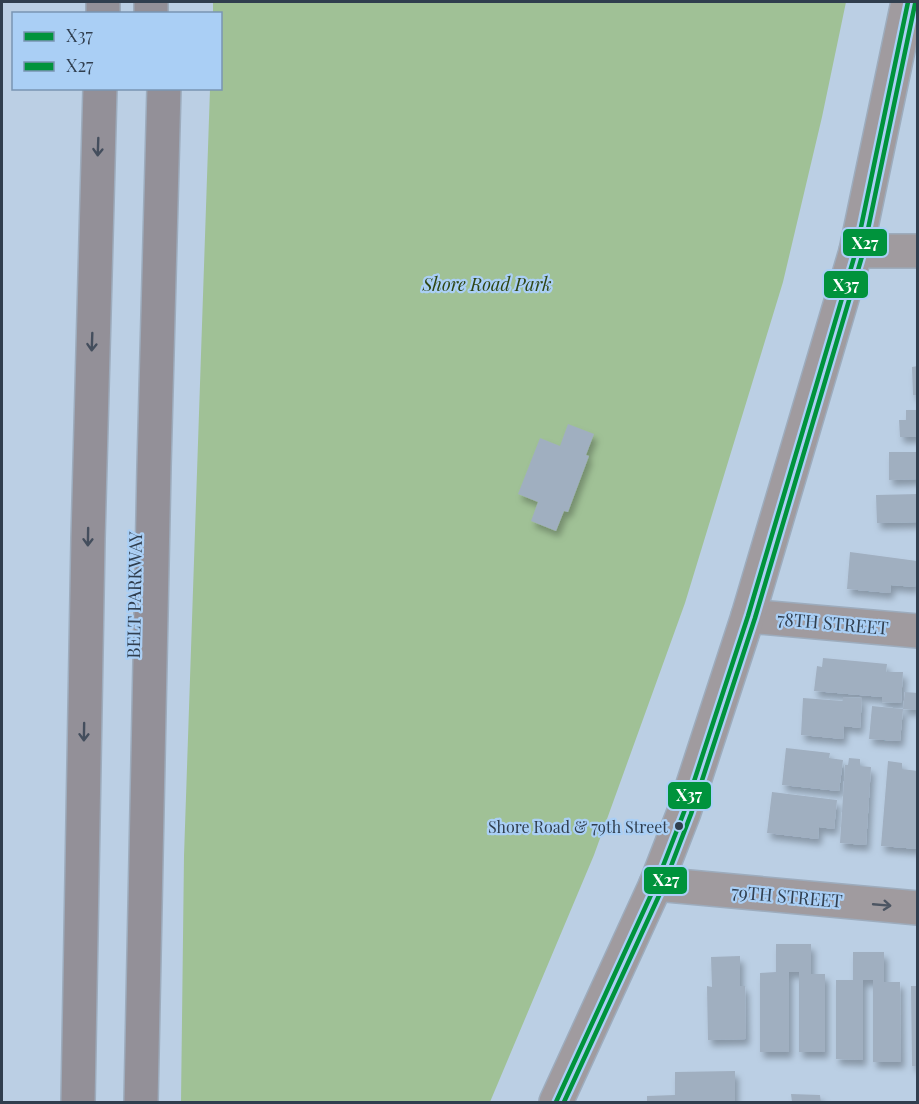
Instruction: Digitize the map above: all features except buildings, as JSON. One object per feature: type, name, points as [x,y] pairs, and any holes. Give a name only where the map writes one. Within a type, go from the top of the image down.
[{"type":"highway","points":[[78,1102],[87,551],[100,90]]},
{"type":"highway","name":"BELT PARKWAY","points":[[126,1102],[136,468],[148,90]]},
{"type":"highway","points":[[141,1102],[164,90]]},
{"type":"street","points":[[556,1102],[656,884],[684,812],[748,615],[856,252],[909,2]]},
{"type":"street","points":[[856,252],[918,251]]},
{"type":"street","name":"78TH STREET","points":[[748,615],[918,631]]},
{"type":"street","name":"79TH STREET","points":[[656,884],[918,908]]},
{"type":"green space","name":"Shore Road Park","points":[[213,2],[846,2],[822,117],[783,282],[685,603],[594,855],[490,1102],[181,1102],[184,856],[210,90],[222,90],[222,12],[213,12]]},
{"type":"transit line","name":"X37","points":[[556,1102],[656,884],[684,812],[748,616],[856,251],[908,2]]},
{"type":"transit line","name":"X27","points":[[564,1102],[663,887],[691,814],[755,618],[863,253],[915,4]]},
{"type":"place","name":"Shore Road & 79th Street","points":[[679,826]]}]
